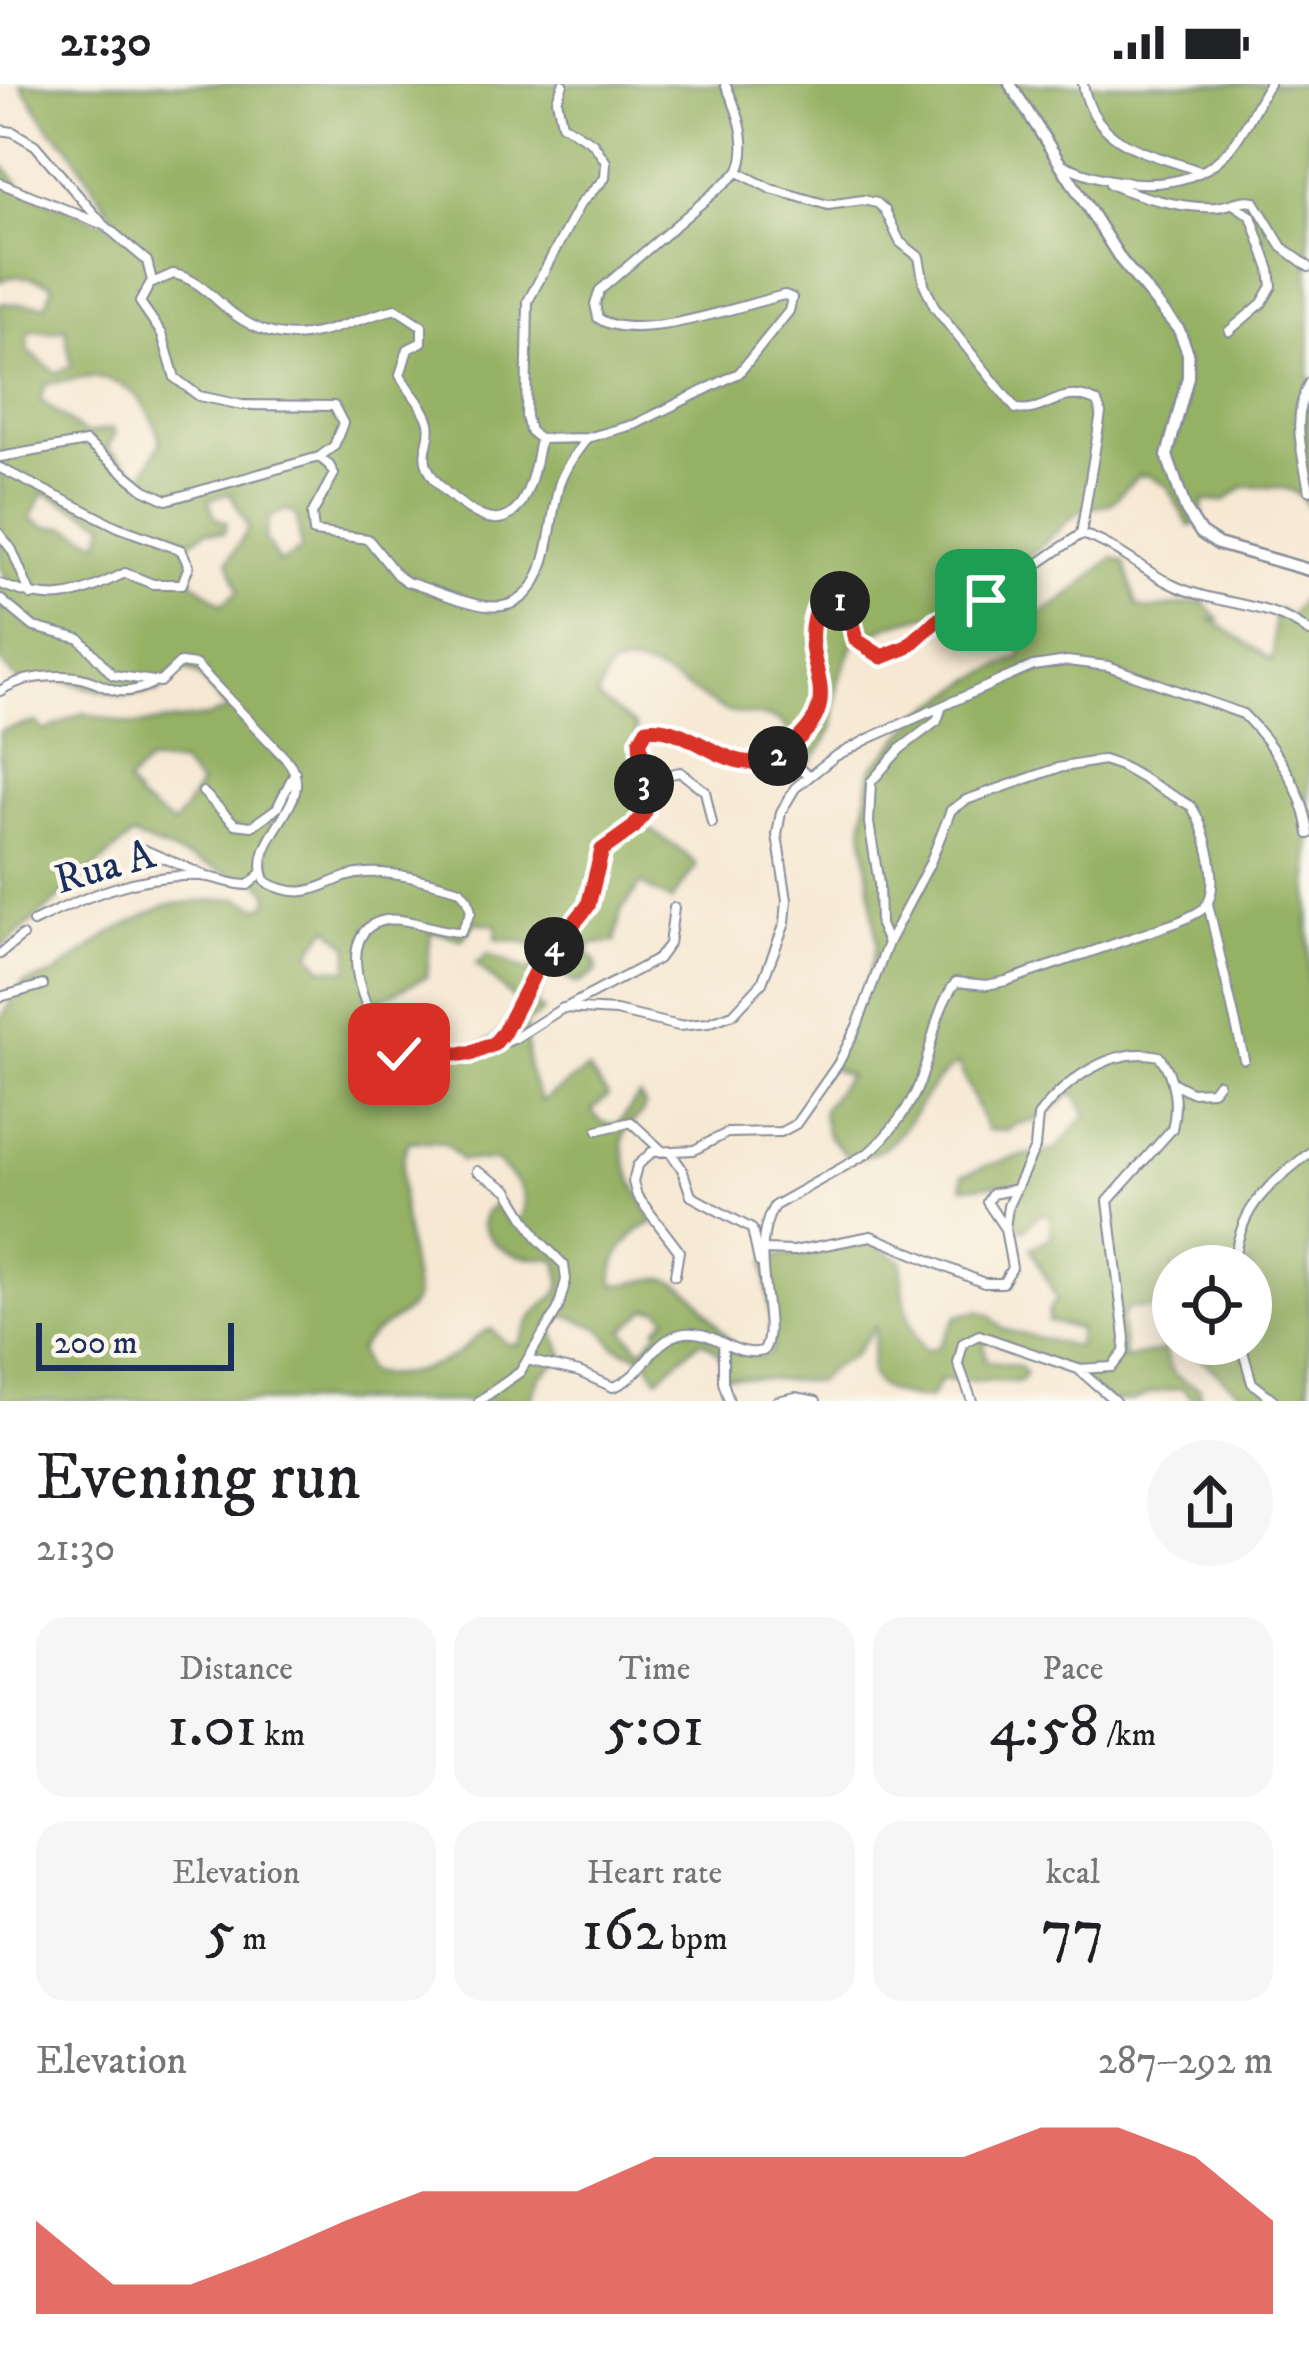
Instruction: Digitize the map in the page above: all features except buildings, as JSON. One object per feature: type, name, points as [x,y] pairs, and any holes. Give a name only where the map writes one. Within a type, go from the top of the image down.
[{"type":"street","points":[[563,84],[557,100],[562,124],[593,143],[606,162],[604,178],[580,204],[528,301],[526,417],[530,431],[540,439],[587,438],[636,424],[739,373],[793,305],[785,295],[704,318],[619,328],[598,319],[595,304],[600,290],[738,172],[744,148],[736,107],[725,84]]},
{"type":"street","points":[[1010,84],[1120,260],[1179,331],[1188,353],[1185,394],[1166,446],[1186,510],[1201,533],[1218,544],[1309,570]]},
{"type":"street","points":[[1083,84],[1097,121],[1118,142],[1146,156],[1200,171]]},
{"type":"street","points":[[1104,180],[1176,179],[1200,171],[1224,155],[1266,84]]},
{"type":"street","points":[[0,130],[35,146],[102,224],[147,262],[152,282]]},
{"type":"street","points":[[1061,163],[1119,188],[1194,206],[1243,199],[1254,202],[1282,247],[1309,267]]},
{"type":"street","points":[[645,812],[640,741],[647,729],[667,728],[739,762],[777,756],[803,734],[822,706],[821,681],[811,659],[817,604],[825,599],[848,606],[856,640],[882,657],[898,652],[936,621],[986,600],[1081,534],[1102,413],[1097,402],[1079,395],[1065,395],[1037,409],[1016,409],[935,308],[923,284],[920,257],[900,242],[881,206],[862,200],[828,205],[771,190],[738,172]]},
{"type":"street","points":[[0,183],[102,224]]},
{"type":"street","points":[[1229,331],[1262,303],[1272,286],[1251,216],[1231,204]]},
{"type":"street","points":[[0,457],[86,442],[145,490],[167,500],[320,457],[334,446],[343,423],[334,406],[242,405],[199,396],[176,378],[163,334],[140,302],[152,282],[181,275],[252,325],[290,336],[314,335],[387,311],[403,311],[422,326],[422,341],[408,349],[400,369],[428,421],[423,452],[429,471],[460,504],[481,517],[496,520],[527,497],[540,439]]},
{"type":"street","points":[[1309,383],[1297,427],[1309,490]]},
{"type":"street","points":[[320,457],[334,474],[312,514],[314,532],[368,539],[407,582],[487,606],[507,605],[524,598],[541,576],[561,479],[587,438]]},
{"type":"street","points":[[0,468],[187,556],[187,578],[182,584],[152,584],[124,573],[71,594],[32,596],[0,584]]},
{"type":"street","points":[[0,534],[32,596]]},
{"type":"street","points":[[1081,534],[1106,543],[1177,587],[1282,615],[1309,632]]},
{"type":"street","points":[[0,599],[34,627],[80,639],[113,675],[152,683],[160,682],[180,663],[196,665],[295,770],[297,791],[268,839],[261,874],[273,886],[319,891],[362,873],[460,890],[471,912],[461,932],[383,920],[366,930],[354,950],[356,974],[380,1035],[399,1054],[460,1055],[514,1039],[658,958],[669,944],[674,908]]},
{"type":"street","points":[[563,1008],[616,1011],[687,1026],[722,1019],[745,1005],[762,983],[782,934],[787,900],[777,835],[781,812],[809,775],[870,738],[1050,662],[1108,666],[1243,714],[1258,729],[1304,803],[1309,834]]},
{"type":"street","points":[[0,691],[17,681],[49,677],[77,677],[110,691],[140,689],[152,683]]},
{"type":"street","points":[[888,943],[880,925],[869,794],[884,764],[933,725],[941,708]]},
{"type":"street","points":[[777,756],[809,775]]},
{"type":"street","points":[[675,1275],[680,1251],[637,1196],[633,1182],[637,1166],[642,1158],[694,1150],[727,1133],[782,1132],[796,1124],[838,1064],[857,1026],[888,943],[955,806],[1058,769],[1103,760],[1191,806],[1207,842],[1212,882],[1208,902],[1244,1059]]},
{"type":"street","points":[[203,792],[235,824],[253,826],[277,808],[295,770]]},
{"type":"street","points":[[494,1044],[514,1016],[537,968],[583,914],[602,850],[634,827],[662,776],[680,772],[705,791],[712,823]]},
{"type":"street","points":[[135,846],[205,876]]},
{"type":"street","name":"Rua A","points":[[33,922],[85,896],[125,884],[205,876],[248,885],[261,874]]},
{"type":"street","points":[[761,1267],[765,1221],[774,1206],[881,1142],[918,1088],[938,1018],[951,988],[960,980],[987,985],[1006,981],[1178,922],[1208,902]]},
{"type":"street","name":"Rua A","points":[[0,954],[22,936]]},
{"type":"street","points":[[0,997],[43,985]]},
{"type":"street","points":[[762,1250],[794,1251],[871,1237],[993,1285],[1007,1280],[1012,1268],[1005,1229],[1014,1190],[1036,1144],[1038,1116],[1082,1072],[1153,1054],[1167,1065],[1172,1082],[1172,1130],[1108,1201],[1124,1352],[1112,1367],[1078,1369]]},
{"type":"street","points":[[1172,1082],[1197,1093],[1212,1091],[1218,1083]]},
{"type":"street","points":[[527,1360],[579,1372],[613,1387],[627,1382],[664,1342],[679,1334],[712,1336],[745,1353],[763,1351],[769,1343],[771,1331],[752,1229],[691,1196],[682,1169],[631,1122],[598,1130]]},
{"type":"street","points":[[1237,1245],[1253,1202],[1309,1153]]},
{"type":"street","points":[[477,1171],[508,1190],[538,1239],[564,1265],[566,1280],[558,1309],[527,1360],[508,1383],[478,1401]]},
{"type":"street","points":[[1005,1229],[987,1202],[992,1194],[1014,1190]]},
{"type":"street","points":[[972,1401],[957,1357],[963,1343],[979,1335],[1078,1369],[1115,1401]]},
{"type":"street","points":[[723,1343],[723,1382],[729,1401]]},
{"type":"street","points":[[1247,1365],[1252,1383],[1275,1401]]},
{"type":"street","points":[[777,1401],[796,1397],[815,1401]]},
{"type":"green space","points":[[20,84],[1309,84],[1309,510],[1291,490],[1243,487],[1225,501],[1204,501],[1199,523],[1189,526],[1167,486],[1147,475],[1136,477],[1112,503],[1079,511],[981,601],[893,624],[854,642],[838,683],[833,726],[823,746],[802,771],[781,779],[781,767],[798,754],[799,744],[780,722],[724,710],[653,670],[623,665],[609,669],[597,698],[636,726],[641,793],[637,815],[697,865],[671,901],[641,884],[621,911],[615,942],[592,944],[588,953],[596,962],[596,972],[577,984],[557,973],[546,974],[535,1004],[543,1011],[526,1024],[528,1069],[541,1102],[588,1069],[608,1096],[592,1110],[603,1122],[619,1123],[639,1096],[645,1105],[627,1128],[623,1149],[654,1223],[623,1247],[613,1284],[660,1279],[677,1283],[699,1301],[736,1346],[760,1357],[771,1352],[772,1346],[765,1262],[775,1256],[874,1244],[902,1261],[906,1308],[925,1351],[938,1347],[957,1316],[978,1311],[990,1315],[1002,1329],[1077,1347],[1079,1329],[1048,1321],[1049,1309],[1057,1300],[1031,1248],[1051,1237],[1051,1215],[1040,1214],[1024,1229],[1014,1224],[1016,1189],[1007,1184],[962,1187],[963,1175],[1020,1156],[1055,1151],[1087,1114],[1073,1092],[1039,1120],[1008,1131],[987,1130],[958,1064],[931,1088],[886,1146],[849,1158],[827,1134],[822,1111],[848,1075],[827,1067],[863,998],[877,944],[863,828],[871,769],[924,712],[1021,656],[1024,617],[1061,602],[1114,557],[1125,563],[1137,606],[1148,610],[1203,601],[1219,620],[1212,620],[1273,661],[1274,613],[1279,609],[1290,616],[1309,588],[1309,1401],[1259,1401],[1208,1365],[1272,1365],[1272,1245],[1152,1245],[1152,1309],[1128,1308],[1121,1319],[1125,1359],[1152,1353],[1152,1365],[1169,1365],[1175,1375],[1200,1388],[1200,1399],[1182,1388],[1133,1401],[1101,1401],[1095,1388],[1078,1376],[983,1340],[986,1361],[1019,1366],[1026,1374],[1019,1382],[941,1380],[930,1398],[903,1395],[885,1389],[873,1377],[875,1327],[853,1356],[817,1382],[724,1376],[718,1354],[700,1341],[658,1378],[646,1359],[614,1346],[602,1329],[558,1316],[551,1325],[564,1356],[540,1376],[530,1401],[0,1401],[0,1020],[23,984],[55,974],[111,933],[166,905],[238,898],[258,907],[268,904],[269,893],[255,877],[248,881],[132,836],[0,949],[0,731],[36,722],[44,731],[83,713],[134,725],[207,717],[228,710],[198,675],[183,668],[173,672],[160,691],[122,696],[60,680],[18,681],[0,662],[0,586],[6,577],[0,567],[0,303],[46,305],[53,285],[20,276],[0,281],[0,161],[25,192],[125,235],[68,146],[50,129]],"holes":[[[65,327],[71,366],[56,373],[28,351],[29,331],[55,332]],[[105,379],[137,397],[161,442],[142,477],[107,448],[115,435],[112,429],[85,434],[40,400],[46,384]],[[44,493],[106,523],[99,542],[67,527],[46,527],[30,518]],[[230,493],[249,528],[228,561],[239,591],[222,604],[192,581],[188,543],[207,531],[224,533],[227,523],[215,517],[208,500]],[[286,510],[297,516],[301,550],[279,563],[265,539],[269,518]],[[148,763],[179,763],[200,785],[174,825],[140,801],[127,783]],[[476,922],[497,925],[496,939],[523,942],[540,950],[530,972],[488,954],[476,964],[516,1001],[504,1026],[489,1040],[456,1049],[418,1053],[394,1049],[373,1003],[427,976],[431,931],[462,939]],[[328,927],[349,945],[348,969],[322,968],[310,952]],[[410,1141],[445,1143],[461,1160],[496,1161],[515,1180],[523,1193],[521,1218],[511,1223],[494,1206],[485,1212],[482,1224],[503,1249],[556,1259],[561,1282],[518,1344],[507,1344],[491,1329],[427,1368],[388,1375],[366,1371],[359,1350],[365,1341],[405,1312],[416,1298],[402,1171]],[[647,1309],[659,1309],[667,1317],[641,1350],[624,1330]]]},
{"type":"route","points":[[399,1054],[470,1054],[494,1044],[504,1032],[543,959],[588,906],[599,854],[634,827],[645,812],[640,741],[647,729],[667,728],[728,760],[750,763],[777,756],[803,734],[822,706],[821,681],[811,659],[820,601],[848,606],[856,640],[882,657],[907,647],[936,621],[986,600]]}]
